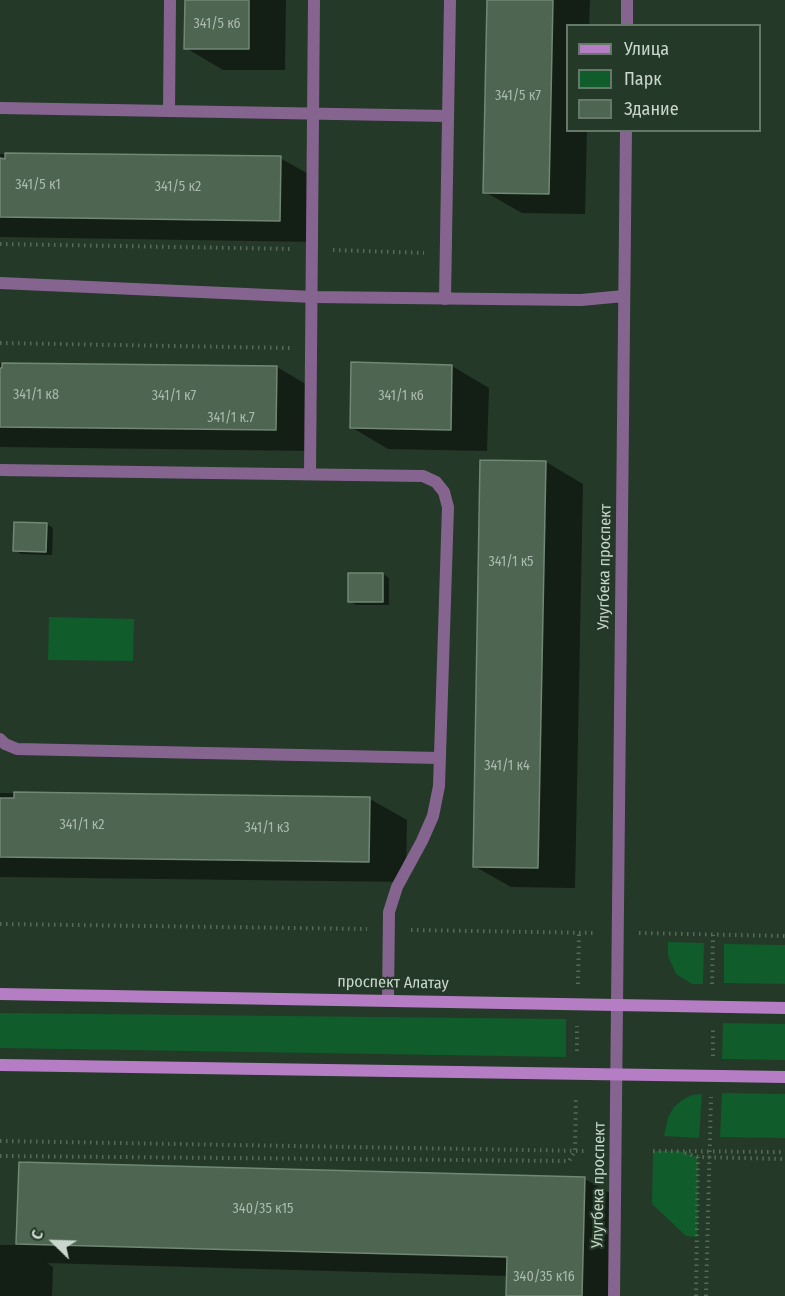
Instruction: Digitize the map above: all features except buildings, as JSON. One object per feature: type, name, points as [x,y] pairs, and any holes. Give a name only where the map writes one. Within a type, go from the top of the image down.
[{"type":"main road","name":"проспект Алатау","points":[[0,994],[785,1008]]},
{"type":"main road","points":[[0,1065],[785,1077]]},
{"type":"street","points":[[169,111],[170,0]]},
{"type":"street","points":[[310,474],[315,0]]},
{"type":"street","points":[[445,299],[450,0]]},
{"type":"street","points":[[627,0],[627,24]]},
{"type":"street","points":[[0,108],[448,116]]},
{"type":"street","name":"Улугбека проспект","points":[[615,1296],[626,132]]},
{"type":"street","points":[[0,283],[313,297],[581,300],[624,296]]},
{"type":"street","points":[[0,470],[423,476],[436,482],[444,492],[448,507],[439,786],[433,816],[397,887],[389,912],[388,1000]]},
{"type":"street","points":[[0,738],[5,744],[17,749],[439,758]]},
{"type":"path","points":[[0,244],[446,253]]},
{"type":"path","points":[[0,343],[312,348]]},
{"type":"path","points":[[578,985],[579,933]]},
{"type":"path","points":[[712,984],[713,934]]},
{"type":"path","points":[[577,1058],[578,1019]]},
{"type":"path","points":[[712,1060],[713,1022]]},
{"type":"path","points":[[706,1296],[711,1094]]},
{"type":"path","points":[[0,1156],[569,1161],[575,1151],[576,1097]]},
{"type":"path","points":[[0,1141],[585,1151]]},
{"type":"path","points":[[653,1151],[785,1152]]},
{"type":"path","points":[[679,1151],[708,1157],[785,1159]]},
{"type":"path","points":[[696,1296],[698,1156]]},
{"type":"green space","points":[[49,617],[134,619],[133,661],[48,660]]},
{"type":"green space","points":[[668,942],[704,943],[703,984],[692,984],[676,974],[668,956]]},
{"type":"green space","points":[[724,944],[785,945],[785,984],[724,983]]},
{"type":"green space","points":[[0,1013],[566,1019],[566,1057],[0,1048]]},
{"type":"green space","points":[[723,1023],[785,1024],[785,1060],[722,1059]]},
{"type":"green space","points":[[722,1093],[785,1094],[785,1138],[720,1137]]},
{"type":"green space","points":[[702,1094],[699,1138],[664,1136],[668,1117],[674,1107],[692,1095]]},
{"type":"green space","points":[[653,1151],[679,1151],[698,1157],[697,1237],[686,1236],[652,1204]]}]
